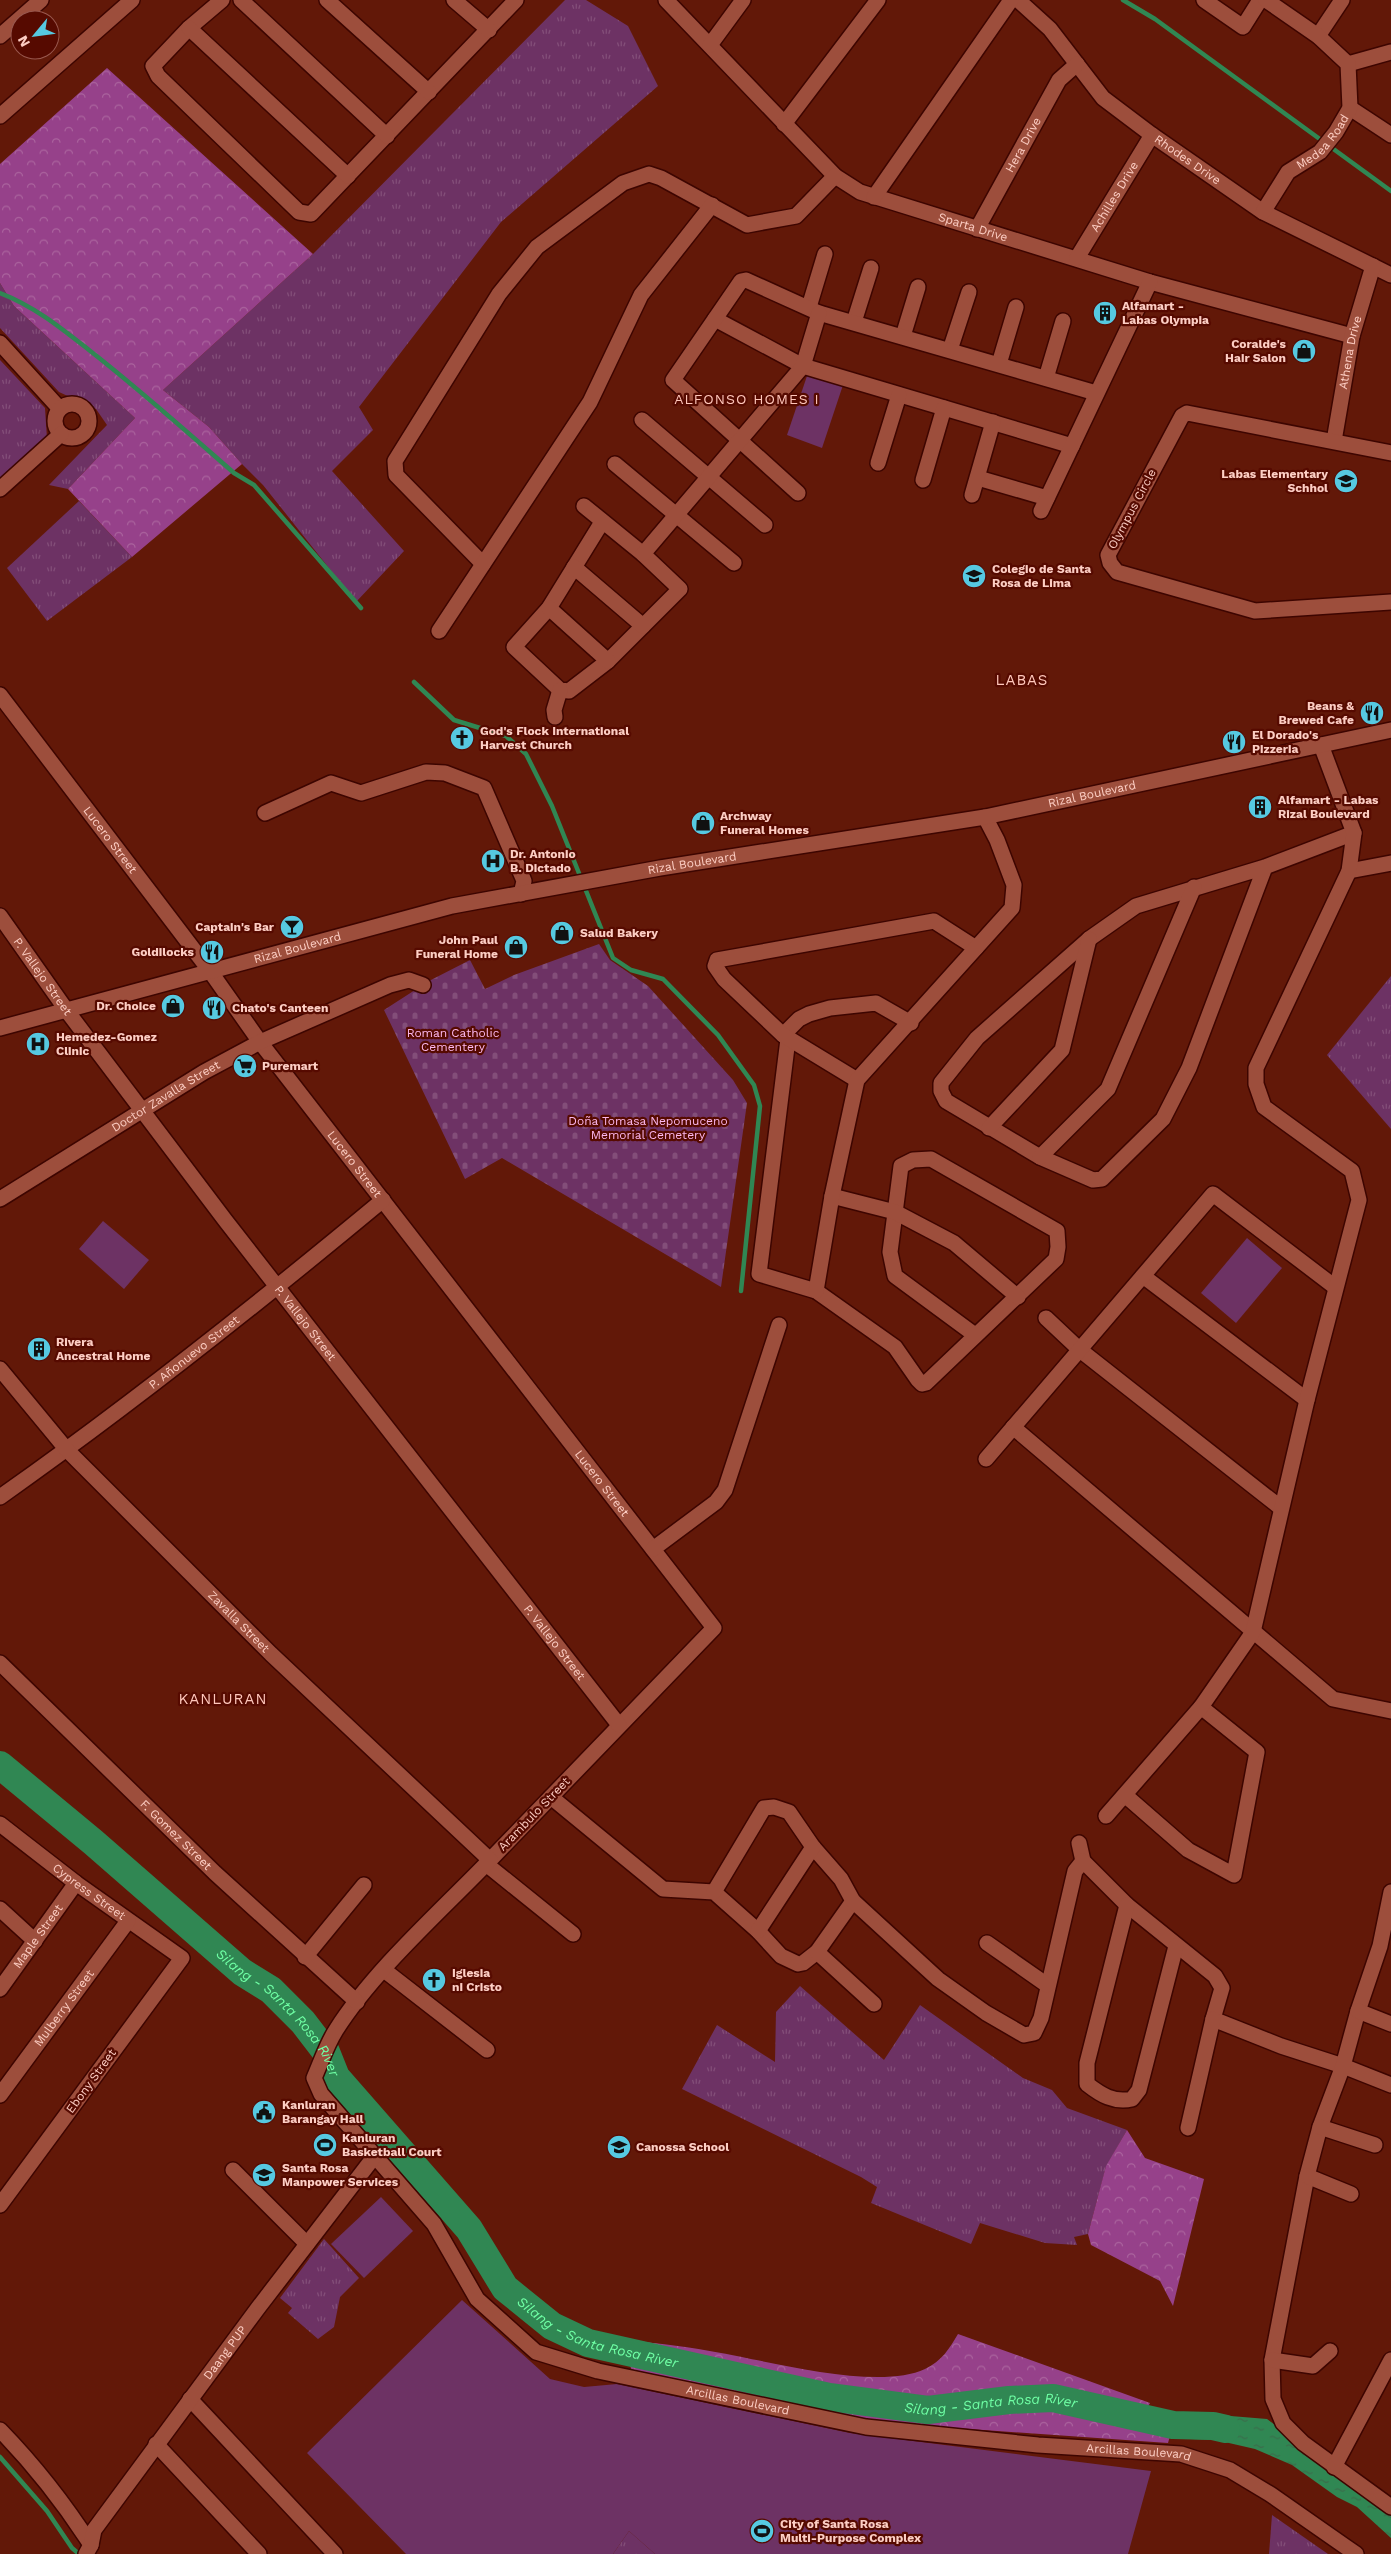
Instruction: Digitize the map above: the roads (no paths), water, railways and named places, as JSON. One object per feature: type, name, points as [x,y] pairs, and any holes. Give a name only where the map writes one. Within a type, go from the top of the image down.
[{"type":"street","points":[[0,36],[41,0]]},
{"type":"street","points":[[0,116],[132,0]]},
{"type":"street","points":[[222,0],[190,28],[154,66],[158,76],[299,212],[311,214],[516,0]]},
{"type":"street","points":[[242,0],[387,136]]},
{"type":"street","points":[[327,0],[429,92]]},
{"type":"street","points":[[454,0],[489,30]]},
{"type":"street","name":"Sparta Drive","points":[[666,0],[834,176],[860,192],[977,230],[1077,258],[1150,282],[1352,336]]},
{"type":"street","points":[[710,45],[743,0]]},
{"type":"street","points":[[784,124],[878,0]]},
{"type":"street","points":[[874,197],[1011,0]]},
{"type":"street","name":"Rhodes Drive","points":[[1018,0],[1050,29],[1103,98],[1152,135],[1263,212],[1391,275]]},
{"type":"street","points":[[1204,0],[1243,27],[1260,0]]},
{"type":"street","points":[[1266,0],[1318,36],[1348,64],[1391,52]]},
{"type":"street","points":[[1318,36],[1342,0]]},
{"type":"street","points":[[190,28],[348,176]]},
{"type":"street","name":"Hera Drive","points":[[977,230],[1059,80],[1077,64]]},
{"type":"street","name":"Medea Road","points":[[1263,212],[1288,172],[1320,152],[1336,132],[1350,108],[1348,64]]},
{"type":"street","points":[[1350,108],[1391,135]]},
{"type":"street","name":"Achilles Drive","points":[[1077,258],[1152,135]]},
{"type":"street","points":[[483,564],[396,475],[395,461],[499,294],[537,247],[623,183],[649,174],[747,224],[796,216],[834,176]]},
{"type":"street","points":[[439,631],[590,402],[641,295],[712,205]]},
{"type":"street","points":[[642,554],[803,366],[825,254]]},
{"type":"street","name":"Athena Drive","points":[[1334,441],[1352,336],[1373,266]]},
{"type":"street","points":[[854,322],[871,268]]},
{"type":"street","points":[[798,492],[674,380],[741,281],[746,280],[814,310],[1096,393]]},
{"type":"street","points":[[978,478],[1044,504],[1150,282]]},
{"type":"street","points":[[903,336],[918,287]]},
{"type":"street","points":[[950,350],[969,292]]},
{"type":"street","points":[[999,364],[1016,307]]},
{"type":"street","points":[[715,320],[803,366],[1072,446]]},
{"type":"street","points":[[1046,378],[1063,322]]},
{"type":"street","points":[[0,343],[60,409]]},
{"type":"street","points":[[878,464],[899,395]]},
{"type":"street","points":[[74,404],[86,411],[89,425],[81,436],[67,438],[61,434],[55,421],[60,409],[74,404]]},
{"type":"street","points":[[923,480],[944,408]]},
{"type":"street","name":"Olympus Circle","points":[[1334,441],[1187,413],[1182,416],[1108,555],[1110,563],[1117,572],[1255,611],[1391,602]]},
{"type":"street","points":[[642,420],[710,476],[765,525]]},
{"type":"street","points":[[972,495],[993,422]]},
{"type":"street","points":[[0,490],[61,434]]},
{"type":"street","points":[[1334,441],[1391,453]]},
{"type":"street","points":[[616,464],[734,563]]},
{"type":"street","points":[[584,506],[642,554],[680,589],[608,661],[569,692],[560,690],[514,647],[549,608],[602,522]]},
{"type":"street","points":[[574,567],[643,626]]},
{"type":"street","points":[[549,608],[608,661]]},
{"type":"street","points":[[555,717],[554,710],[560,690]]},
{"type":"street","name":"Lucero Street","points":[[0,694],[210,971],[260,1042],[714,1628]]},
{"type":"street","name":"Rizal Boulevard","points":[[0,1028],[452,906],[660,868],[984,817],[1391,730]]},
{"type":"street","points":[[1106,1816],[1126,1796],[1200,1707],[1253,1632],[1306,1400],[1359,1200],[1352,1171],[1264,1107],[1256,1084],[1256,1068],[1349,871],[1354,833],[1321,745]]},
{"type":"street","points":[[265,813],[331,783],[361,793],[426,772],[445,773],[484,788],[524,881],[521,894]]},
{"type":"street","points":[[816,1291],[832,1196],[857,1080],[1012,908],[1014,885],[997,840],[984,817]]},
{"type":"street","points":[[1265,866],[1189,1068],[1163,1119],[1102,1179],[1097,1181],[1040,1157],[946,1101],[941,1092],[941,1083],[977,1038],[1090,939],[1136,906],[1265,866],[1354,833]]},
{"type":"street","points":[[1349,871],[1391,863]]},
{"type":"street","points":[[1040,1157],[1108,1089],[1194,887]]},
{"type":"street","name":"P. Vallejo Street","points":[[0,916],[67,1011],[143,1111],[619,1724]]},
{"type":"street","points":[[857,1080],[786,1037],[724,979],[715,966],[717,960],[934,921],[976,948]]},
{"type":"street","points":[[989,1128],[1062,1050],[1090,939]]},
{"type":"street","name":"Doctor Zavalla Street","points":[[0,1199],[204,1072],[260,1042],[390,985],[409,980],[423,985]]},
{"type":"street","points":[[911,1022],[876,1003],[830,1008],[799,1019],[786,1037],[758,1272],[764,1277],[816,1291],[895,1347],[922,1384],[1018,1297],[1056,1259],[1058,1246],[1057,1231],[931,1159],[913,1160],[902,1166],[890,1252],[895,1276],[975,1335]]},
{"type":"street","points":[[986,1459],[1213,1194],[1335,1287]]},
{"type":"street","points":[[832,1196],[895,1212],[954,1243],[1018,1297]]},
{"type":"street","name":"P. Añonuevo Street","points":[[0,1497],[67,1450],[279,1286],[384,1200]]},
{"type":"street","points":[[1143,1276],[1306,1400]]},
{"type":"street","points":[[1046,1318],[1080,1350],[1281,1508]]},
{"type":"street","points":[[653,1549],[716,1502],[724,1490],[779,1325]]},
{"type":"street","name":"Zavalla Street","points":[[0,1369],[67,1450],[271,1654],[488,1862],[573,1934]]},
{"type":"street","points":[[1013,1428],[1333,1699],[1391,1711]]},
{"type":"street","name":"Arambulo Street","points":[[356,2002],[384,1970],[619,1724],[714,1628]]},
{"type":"street","name":"F. Gomez Street","points":[[0,1662],[215,1873],[356,2002]]},
{"type":"street","points":[[1126,1796],[1188,1850],[1234,1875],[1257,1752],[1200,1707]]},
{"type":"street","points":[[551,1797],[663,1888],[714,1892],[758,1931],[781,1956],[798,1964],[803,1963],[817,1952],[853,1901]]},
{"type":"street","points":[[714,1892],[764,1808],[781,1808],[788,1812],[812,1847],[841,1879],[853,1901],[938,1979],[986,2013],[1024,2036],[1034,2033],[1041,2018],[1047,1985],[1075,1871],[1083,1861]]},
{"type":"street","name":"Cypress Street","points":[[0,1824],[76,1883],[182,1958]]},
{"type":"street","points":[[1079,1843],[1083,1861],[1127,1905],[1215,1976],[1222,1988],[1213,2018],[1188,2128]]},
{"type":"street","points":[[758,1931],[812,1847]]},
{"type":"street","name":"Maple Street","points":[[0,1989],[76,1883]]},
{"type":"street","points":[[305,1957],[364,1885]]},
{"type":"street","points":[[1391,1892],[1380,1946],[1358,2011],[1343,2066],[1320,2127],[1307,2176],[1272,2360],[1273,2399],[1284,2423],[1303,2444],[1391,2508]]},
{"type":"street","points":[[1127,1905],[1087,2063],[1087,2084],[1101,2095],[1122,2101],[1132,2098],[1139,2090],[1176,1946]]},
{"type":"street","points":[[0,1909],[35,1941]]},
{"type":"street","name":"Mulberry Street","points":[[0,2095],[128,1921]]},
{"type":"street","points":[[987,1944],[1047,1985]]},
{"type":"street","points":[[817,1952],[874,2004]]},
{"type":"street","name":"Ebony Street","points":[[0,2205],[182,1958]]},
{"type":"street","points":[[384,1970],[487,2050]]},
{"type":"street","name":"Arcillas Boulevard","points":[[356,2002],[336,2030],[314,2078],[321,2094],[434,2224],[477,2299],[536,2352],[598,2371],[866,2427],[1030,2444],[1181,2454],[1230,2470],[1270,2494],[1356,2554]]},
{"type":"street","points":[[1358,2011],[1391,2024]]},
{"type":"street","points":[[1213,2018],[1281,2046],[1343,2066],[1391,2085]]},
{"type":"street","points":[[1320,2127],[1375,2145]]},
{"type":"street","name":"Daang PUP","points":[[88,2550],[94,2530],[156,2444],[374,2157]]},
{"type":"street","points":[[233,2170],[307,2244]]},
{"type":"street","points":[[1307,2176],[1351,2194]]},
{"type":"street","points":[[1272,2360],[1313,2366],[1330,2351]]},
{"type":"street","points":[[1334,2467],[1391,2360]]},
{"type":"street","points":[[190,2399],[335,2554]]},
{"type":"street","points":[[0,2430],[29,2460],[61,2499],[88,2550]]},
{"type":"street","points":[[156,2444],[259,2554]]},
{"type":"water","points":[[1194,2413],[1267,2419],[1391,2511],[1391,2538],[1357,2507],[1337,2497],[1292,2465],[1255,2449],[1216,2440],[1190,2439],[1190,2422]]},
{"type":"waterway","points":[[1123,0],[1155,19],[1391,191]]},
{"type":"waterway","points":[[0,293],[24,304],[47,318],[108,365],[234,473],[254,485],[361,608]]},
{"type":"waterway","points":[[414,682],[454,720],[506,736],[526,754],[552,806],[613,958],[631,970],[663,979],[718,1035],[754,1085],[760,1106],[741,1291]]},
{"type":"waterway","name":"Silang - Santa Rosa River","points":[[0,1765],[93,1842],[242,1972],[271,1990],[303,2022],[326,2052],[336,2077],[469,2229],[505,2288],[552,2326],[588,2343],[829,2397],[928,2410],[1009,2400],[1053,2398],[1173,2425],[1213,2426],[1226,2429]]},
{"type":"waterway","points":[[0,2457],[47,2511],[72,2548],[79,2554]]},
{"type":"place","name":"Alfamart - Labas Olympia","points":[[1105,313]]},
{"type":"place","name":"Coralde's Hair Salon","points":[[1304,351]]},
{"type":"place","name":"Labas Elementary Schhol","points":[[1346,481]]},
{"type":"place","name":"Colegio de Santa Rosa de Lima","points":[[974,576]]},
{"type":"place","name":"Beans & Brewed Cafe","points":[[1372,713]]},
{"type":"place","name":"God's Flock International Harvest Church","points":[[462,738]]},
{"type":"place","name":"El Dorado's Pizzeria","points":[[1234,742]]},
{"type":"place","name":"Alfamart - Labas Rizal Boulevard","points":[[1260,807]]},
{"type":"place","name":"Archway Funeral Homes","points":[[703,823]]},
{"type":"place","name":"Dr. Antonio B. Dictado","points":[[493,861]]},
{"type":"place","name":"Captain's Bar","points":[[292,927]]},
{"type":"place","name":"Salud Bakery","points":[[562,933]]},
{"type":"place","name":"John Paul Funeral Home","points":[[516,947]]},
{"type":"place","name":"Goldilocks","points":[[212,952]]},
{"type":"place","name":"Dr. Choice","points":[[173,1006]]},
{"type":"place","name":"Chato's Canteen","points":[[214,1008]]},
{"type":"place","name":"Hemedez-Gomez Clinic","points":[[38,1044]]},
{"type":"place","name":"Puremart","points":[[245,1066]]},
{"type":"place","name":"Rivera Ancestral Home","points":[[39,1349]]},
{"type":"place","name":"Iglesia ni Cristo","points":[[434,1980]]},
{"type":"place","name":"Kanluran Barangay Hall","points":[[264,2112]]},
{"type":"place","name":"Kanluran Basketball Court","points":[[325,2145]]},
{"type":"place","name":"Canossa School","points":[[619,2147]]},
{"type":"place","name":"Santa Rosa Manpower Services","points":[[264,2175]]},
{"type":"place","name":"City of Santa Rosa Multi-Purpose Complex","points":[[762,2531]]},
{"type":"district","name":"ALFONSO HOMES I","points":[[747,399]]},
{"type":"district","name":"LABAS","points":[[1022,680]]},
{"type":"district","name":"KANLURAN","points":[[223,1699]]},
{"type":"park label","name":"Roman Catholic Cementery","points":[[453,1040]]},
{"type":"park label","name":"Doña Tomasa Nepomuceno Memorial Cemetery","points":[[648,1128]]}]
